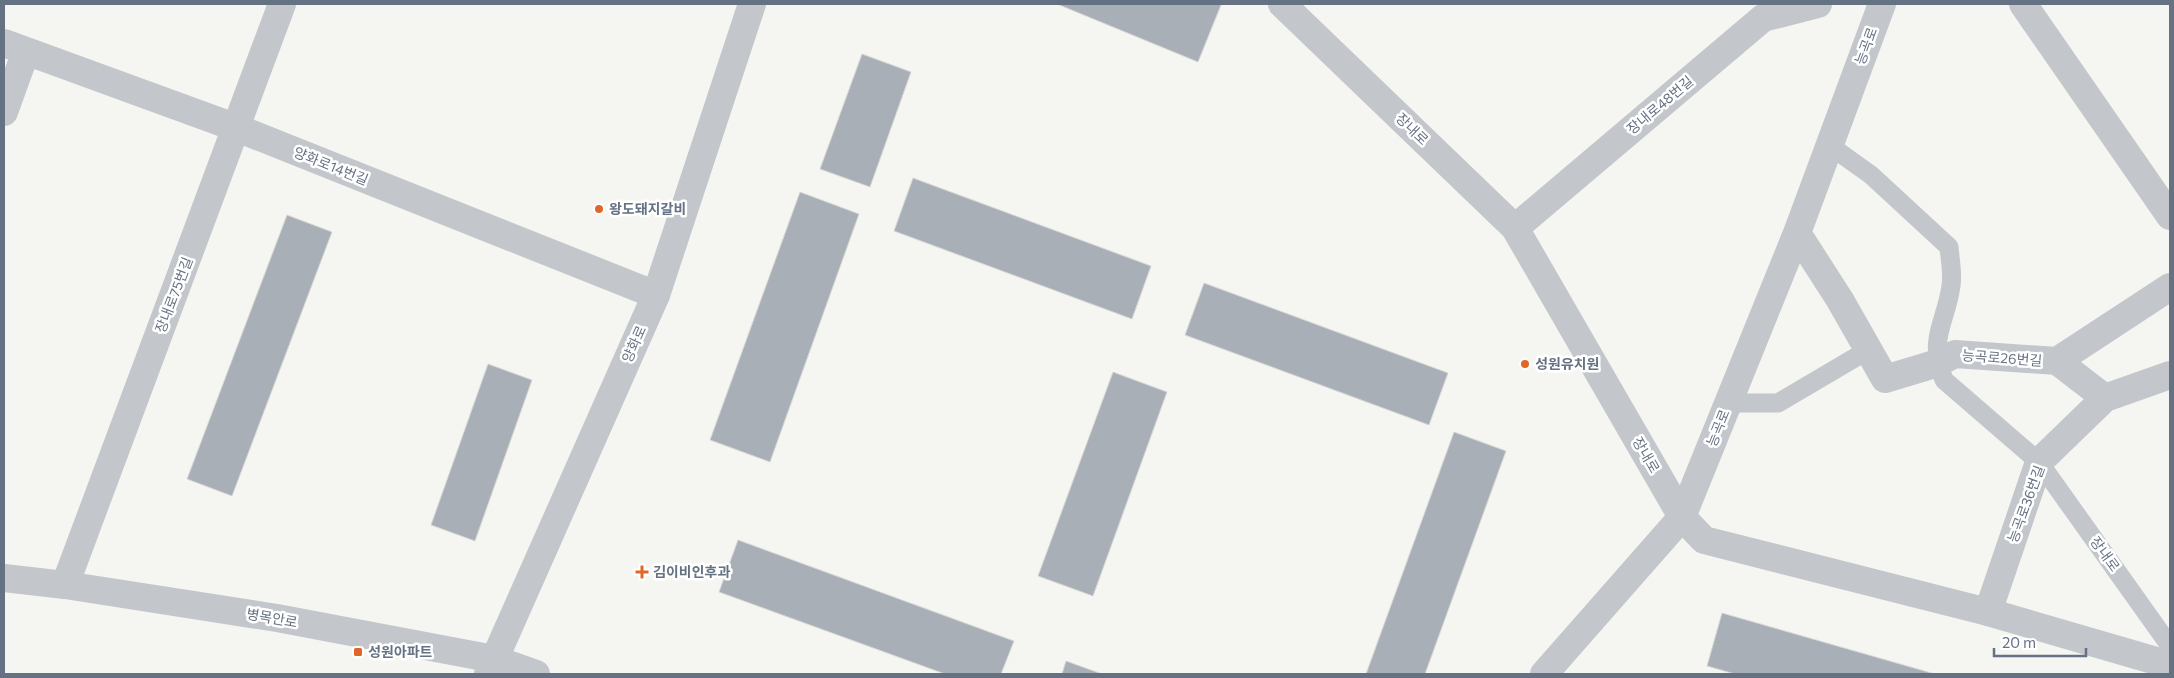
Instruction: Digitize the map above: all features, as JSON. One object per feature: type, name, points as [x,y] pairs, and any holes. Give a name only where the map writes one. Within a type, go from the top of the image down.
[{"type":"street","name":"장내로75번길","points":[[65,585],[282,4]]},
{"type":"street","name":"양화로","points":[[491,667],[656,295],[751,4]]},
{"type":"street","name":"장내로","points":[[1282,4],[1515,228],[1682,516],[1704,540],[1988,612],[2170,665]]},
{"type":"street","name":"장내로48번길","points":[[1515,228],[1763,18],[1818,4]]},
{"type":"street","name":"능곡로","points":[[1544,674],[1682,516],[1797,233],[1882,4]]},
{"type":"street","points":[[2023,4],[2170,216]]},
{"type":"street","name":"양화로14번길","points":[[15,47],[237,128],[656,295]]},
{"type":"street","points":[[4,112],[15,47]]},
{"type":"street","points":[[1797,233],[1840,300],[1868,350]]},
{"type":"street","name":"능곡로26번길","points":[[1868,350],[1885,379],[1938,363],[1955,354],[2057,362],[2170,287]]},
{"type":"street","points":[[2057,362],[2105,398]]},
{"type":"street","name":"능곡로36번길","points":[[1988,612],[2039,462],[2105,398],[2170,374]]},
{"type":"street","name":"병목안로","points":[[4,578],[65,585],[277,618],[491,667],[536,674]]},
{"type":"lane","points":[[1829,145],[1871,175],[1949,247],[1952,285],[1937,342],[1938,363]]},
{"type":"lane","points":[[1728,403],[1778,403],[1868,350]]},
{"type":"lane","name":"장내로","points":[[1938,363],[1944,380],[2039,462],[2170,646]]},
{"type":"building","points":[[1057,4],[1217,4],[1221,5],[1198,62]]},
{"type":"building","points":[[862,54],[911,72],[870,187],[820,169]]},
{"type":"building","points":[[913,178],[1151,266],[1132,319],[894,231]]},
{"type":"building","points":[[800,192],[859,214],[770,462],[710,440]]},
{"type":"building","points":[[287,215],[332,232],[232,496],[187,479]]},
{"type":"building","points":[[1204,283],[1448,373],[1429,425],[1185,335]]},
{"type":"building","points":[[488,364],[532,380],[475,541],[431,525]]},
{"type":"building","points":[[1113,372],[1167,392],[1093,596],[1038,576]]},
{"type":"building","points":[[1454,432],[1506,451],[1425,674],[1366,674]]},
{"type":"building","points":[[738,540],[1014,641],[1001,674],[945,674],[719,592]]},
{"type":"building","points":[[1722,613],[1935,674],[1735,674],[1707,666]]},
{"type":"building","points":[[1066,661],[1102,674],[1062,674]]},
{"type":"place","name":"왕도돼지갈비","points":[[599,209]]},
{"type":"place","name":"성원유치원","points":[[1525,364]]},
{"type":"place","name":"김이비인후과","points":[[642,572]]},
{"type":"place","name":"성원아파트","points":[[358,652]]}]
